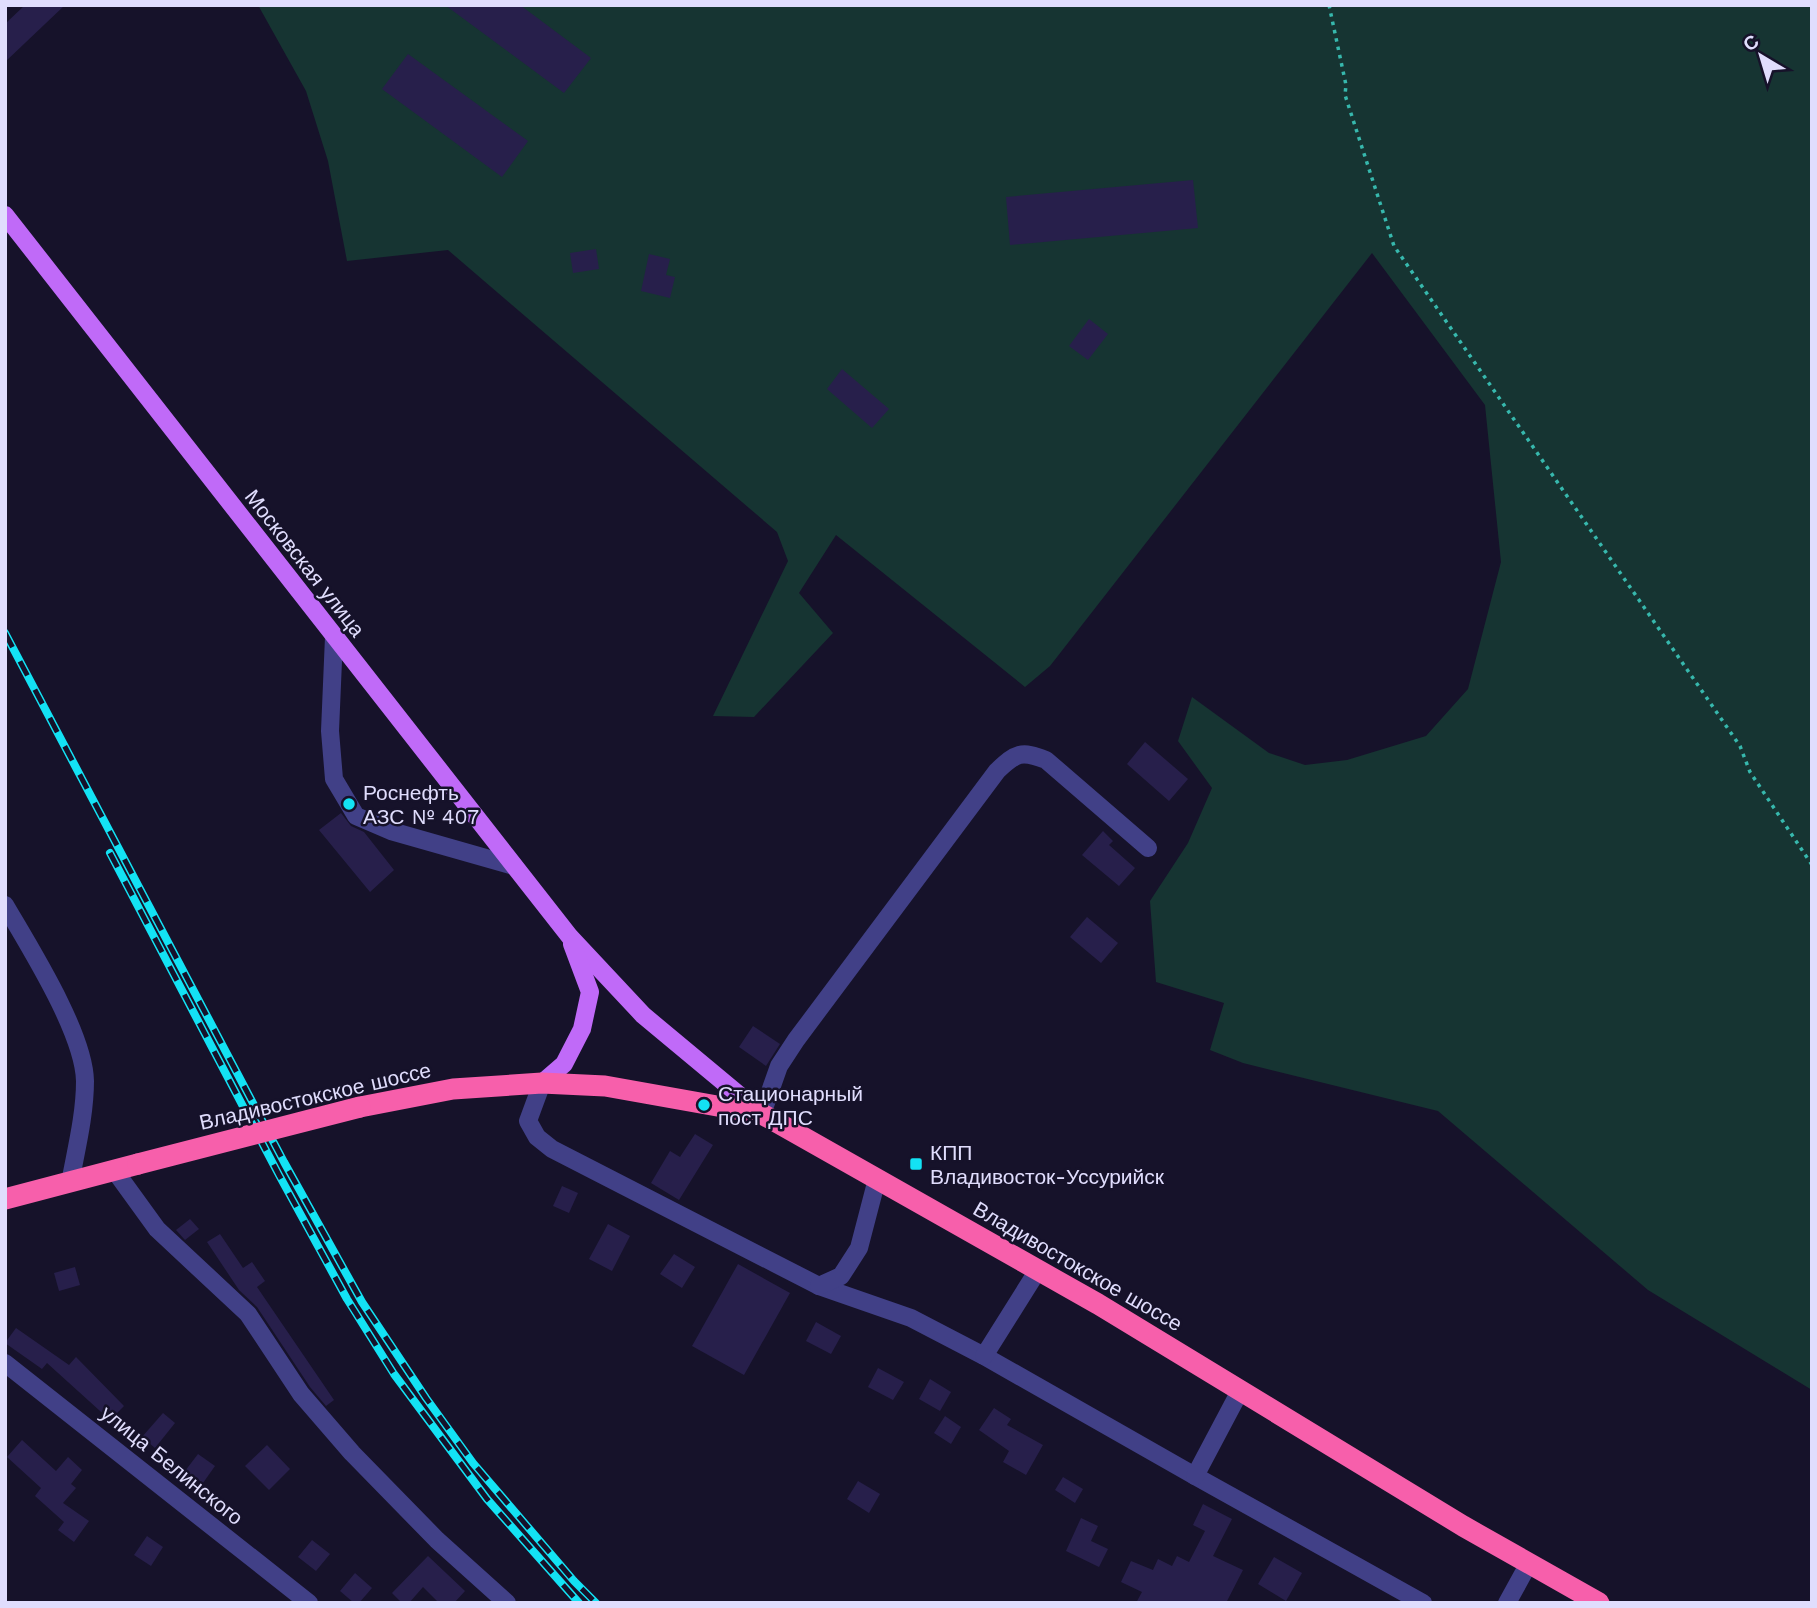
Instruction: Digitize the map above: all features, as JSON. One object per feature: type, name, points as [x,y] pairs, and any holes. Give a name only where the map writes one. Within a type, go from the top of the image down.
[{"type":"highway","name":"Владивостокское шоссе","points":[[5,1199],[360,1107],[453,1089],[542,1083],[605,1086],[762,1114],[1038,1270],[1463,1526],[1599,1603]]},
{"type":"main road","name":"Московская улица","points":[[5,215],[570,937],[643,1015],[762,1114]]},
{"type":"main road","name":"Московская улица","points":[[542,1083],[564,1064],[582,1029],[590,992],[570,937]]},
{"type":"street","points":[[334,638],[330,731],[334,779],[356,816],[391,831],[514,866]]},
{"type":"street","points":[[762,1114],[779,1066],[796,1040],[997,771],[1011,757],[1027,752],[1046,760],[1148,848]]},
{"type":"street","points":[[5,905],[74,1034],[85,1079],[82,1117],[70,1183]]},
{"type":"street","points":[[542,1083],[528,1121],[537,1137],[545,1143],[819,1286],[911,1318],[984,1356],[1423,1603]]},
{"type":"street","points":[[115,1171],[157,1229],[248,1314],[301,1394],[352,1453],[437,1540],[507,1603]]},
{"type":"street","points":[[819,1286],[841,1276],[859,1248],[877,1179]]},
{"type":"street","points":[[984,1356],[1038,1270]]},
{"type":"street","name":"улица Белинского","points":[[5,1363],[309,1603]]},
{"type":"street","points":[[1195,1476],[1240,1391]]},
{"type":"street","points":[[1507,1603],[1529,1563]]},
{"type":"path","points":[[1329,5],[1346,85],[1345,95],[1394,246],[1740,746],[1750,772],[1812,865]]},
{"type":"green space","points":[[258,5],[1812,5],[1812,1390],[1648,1290],[1438,1111],[1243,1063],[1210,1050],[1224,1003],[1156,982],[1150,901],[1188,843],[1212,788],[1178,741],[1192,697],[1269,753],[1305,765],[1347,760],[1426,736],[1468,689],[1501,562],[1485,405],[1372,253],[1050,666],[1025,687],[836,535],[799,593],[833,633],[754,717],[713,716],[788,561],[777,532],[448,250],[347,261],[328,161],[306,91]]},
{"type":"building","points":[[25,5],[65,5],[5,62],[5,24]]},
{"type":"building","points":[[445,5],[520,5],[591,58],[564,93]]},
{"type":"building","points":[[408,54],[528,141],[502,177],[382,89]]},
{"type":"building","points":[[1193,180],[1198,228],[1010,245],[1006,197]]},
{"type":"building","points":[[596,249],[599,269],[573,273],[570,253]]},
{"type":"building","points":[[649,254],[670,259],[666,275],[675,277],[670,298],[641,291]]},
{"type":"building","points":[[1089,319],[1108,334],[1088,360],[1069,346]]},
{"type":"building","points":[[842,369],[889,409],[872,428],[827,389]]},
{"type":"building","points":[[1145,742],[1188,779],[1169,801],[1127,764]]},
{"type":"building","points":[[341,813],[351,826],[364,832],[394,870],[370,892],[319,830]]},
{"type":"building","points":[[1103,831],[1113,841],[1109,845],[1135,868],[1119,886],[1082,855]]},
{"type":"building","points":[[1087,917],[1118,943],[1101,963],[1070,937]]},
{"type":"building","points":[[753,1026],[780,1044],[766,1066],[739,1047]]},
{"type":"building","points":[[695,1134],[713,1145],[679,1200],[651,1183],[670,1151],[680,1157]]},
{"type":"building","points":[[562,1186],[578,1193],[569,1213],[553,1206]]},
{"type":"building","points":[[190,1219],[199,1229],[185,1240],[176,1230]]},
{"type":"building","points":[[608,1224],[630,1236],[612,1271],[589,1259]]},
{"type":"building","points":[[220,1234],[243,1268],[252,1262],[265,1281],[257,1287],[334,1400],[326,1406],[310,1387],[257,1307],[239,1290],[207,1242]]},
{"type":"building","points":[[674,1254],[695,1267],[682,1288],[660,1274]]},
{"type":"building","points":[[738,1264],[790,1293],[744,1375],[692,1346]]},
{"type":"building","points":[[75,1267],[80,1285],[59,1291],[54,1273]]},
{"type":"building","points":[[816,1322],[841,1336],[831,1354],[806,1341]]},
{"type":"building","points":[[16,1328],[69,1365],[76,1357],[124,1406],[110,1420],[47,1363],[42,1369],[5,1343]]},
{"type":"building","points":[[878,1368],[904,1382],[893,1400],[868,1387]]},
{"type":"building","points":[[930,1379],[951,1392],[940,1411],[919,1399]]},
{"type":"building","points":[[994,1408],[1011,1419],[1007,1425],[1043,1445],[1026,1475],[1003,1462],[1009,1451],[979,1430]]},
{"type":"building","points":[[163,1413],[175,1423],[155,1448],[142,1437]]},
{"type":"building","points":[[945,1416],[961,1427],[951,1444],[934,1433]]},
{"type":"building","points":[[22,1440],[56,1471],[68,1457],[82,1470],[71,1484],[76,1488],[63,1503],[89,1521],[74,1542],[58,1530],[64,1522],[35,1496],[41,1488],[7,1457]]},
{"type":"building","points":[[267,1445],[290,1469],[269,1490],[245,1466]]},
{"type":"building","points":[[198,1454],[215,1466],[203,1483],[185,1471]]},
{"type":"building","points":[[1063,1477],[1083,1489],[1075,1503],[1055,1490]]},
{"type":"building","points":[[858,1481],[880,1494],[869,1513],[847,1499]]},
{"type":"building","points":[[1203,1504],[1232,1519],[1213,1556],[1243,1570],[1226,1603],[1136,1603],[1142,1592],[1121,1582],[1131,1561],[1153,1570],[1158,1559],[1172,1566],[1177,1556],[1189,1562],[1205,1531],[1193,1525]]},
{"type":"building","points":[[1081,1518],[1098,1526],[1091,1541],[1108,1549],[1099,1567],[1066,1551]]},
{"type":"building","points":[[147,1536],[163,1547],[151,1566],[134,1555]]},
{"type":"building","points":[[312,1540],[330,1554],[316,1571],[298,1557]]},
{"type":"building","points":[[428,1556],[465,1591],[454,1603],[439,1603],[423,1587],[409,1603],[402,1603],[392,1593]]},
{"type":"building","points":[[1274,1557],[1302,1573],[1286,1601],[1258,1584]]},
{"type":"building","points":[[355,1573],[372,1588],[359,1603],[354,1603],[340,1591]]},
{"type":"railway","points":[[5,633],[284,1162],[362,1302],[473,1463],[596,1603]]},
{"type":"railway","points":[[110,853],[347,1299],[394,1374],[487,1499],[579,1603]]},
{"type":"place","name":"Роснефть АЗС № 407","points":[[349,804]]},
{"type":"place","name":"Стационарный пост ДПС","points":[[704,1105]]},
{"type":"place","name":"КПП Владивосток-Уссурийск","points":[[916,1164]]}]
